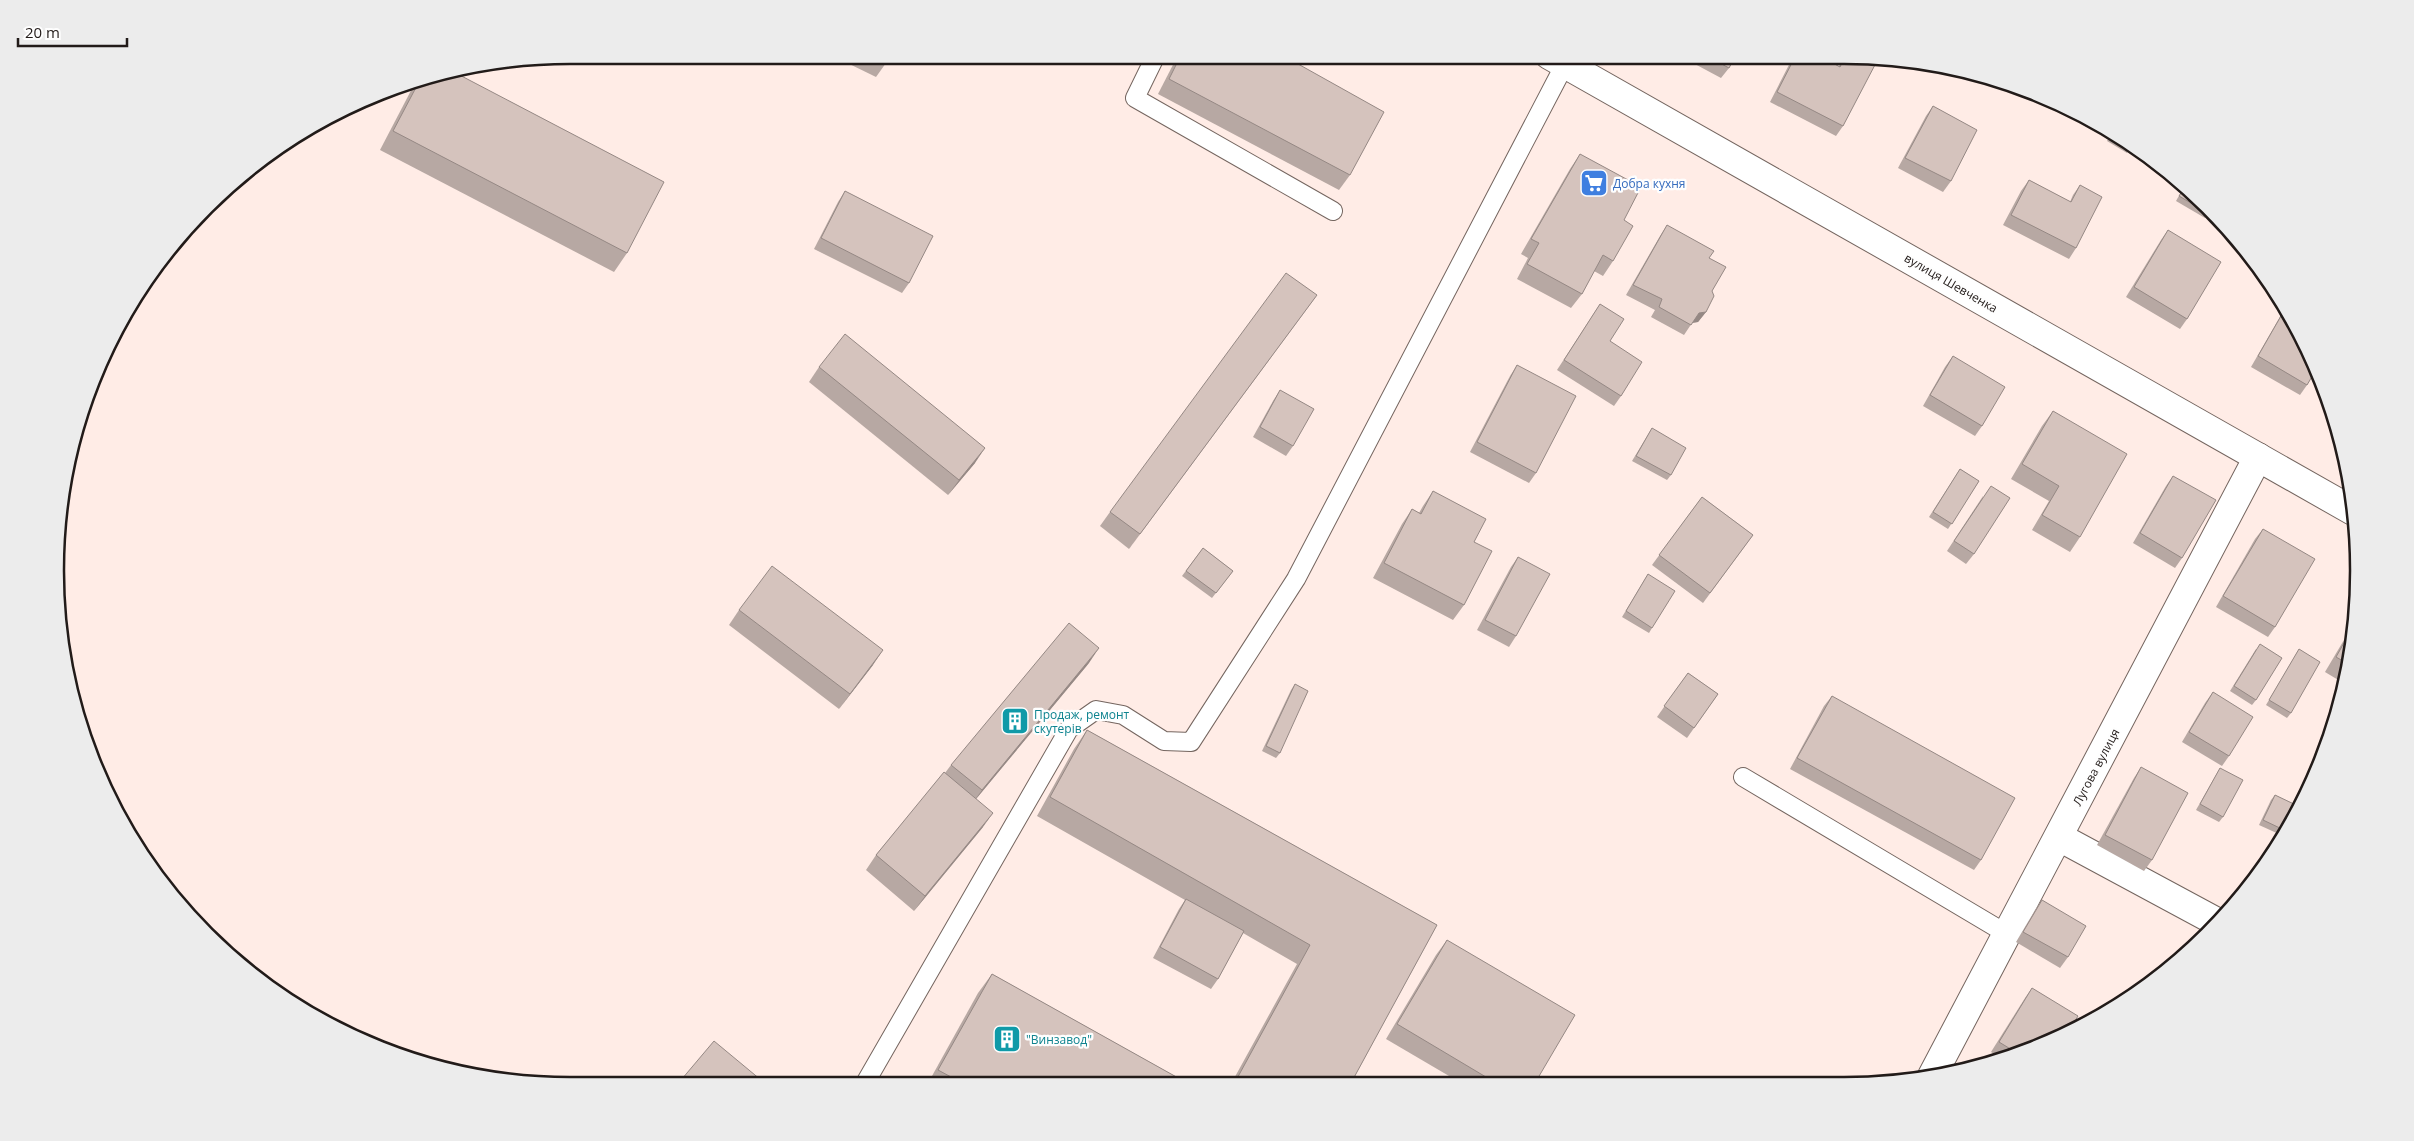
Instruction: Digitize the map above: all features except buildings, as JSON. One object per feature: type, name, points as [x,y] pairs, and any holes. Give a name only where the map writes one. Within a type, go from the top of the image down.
[{"type":"street","name":"вулиця Шевченка","points":[[1566,64],[2346,507]]},
{"type":"street","name":"Лугова вулиця","points":[[1936,1069],[2258,457]]},
{"type":"street","points":[[2059,837],[2211,920]]},
{"type":"lane","points":[[1152,64],[1135,98],[1332,211]]},
{"type":"lane","points":[[869,1077],[1069,729],[1096,710],[1123,715],[1164,741],[1191,742],[1296,580],[1554,64]]},
{"type":"lane","points":[[1743,777],[2007,934]]},
{"type":"place","name":"Добра кухня","points":[[1594,183]]},
{"type":"place","name":"Продаж, ремонт скутерів","points":[[1015,721]]},
{"type":"place","name":"\"Винзавод\"","points":[[1007,1039]]}]
